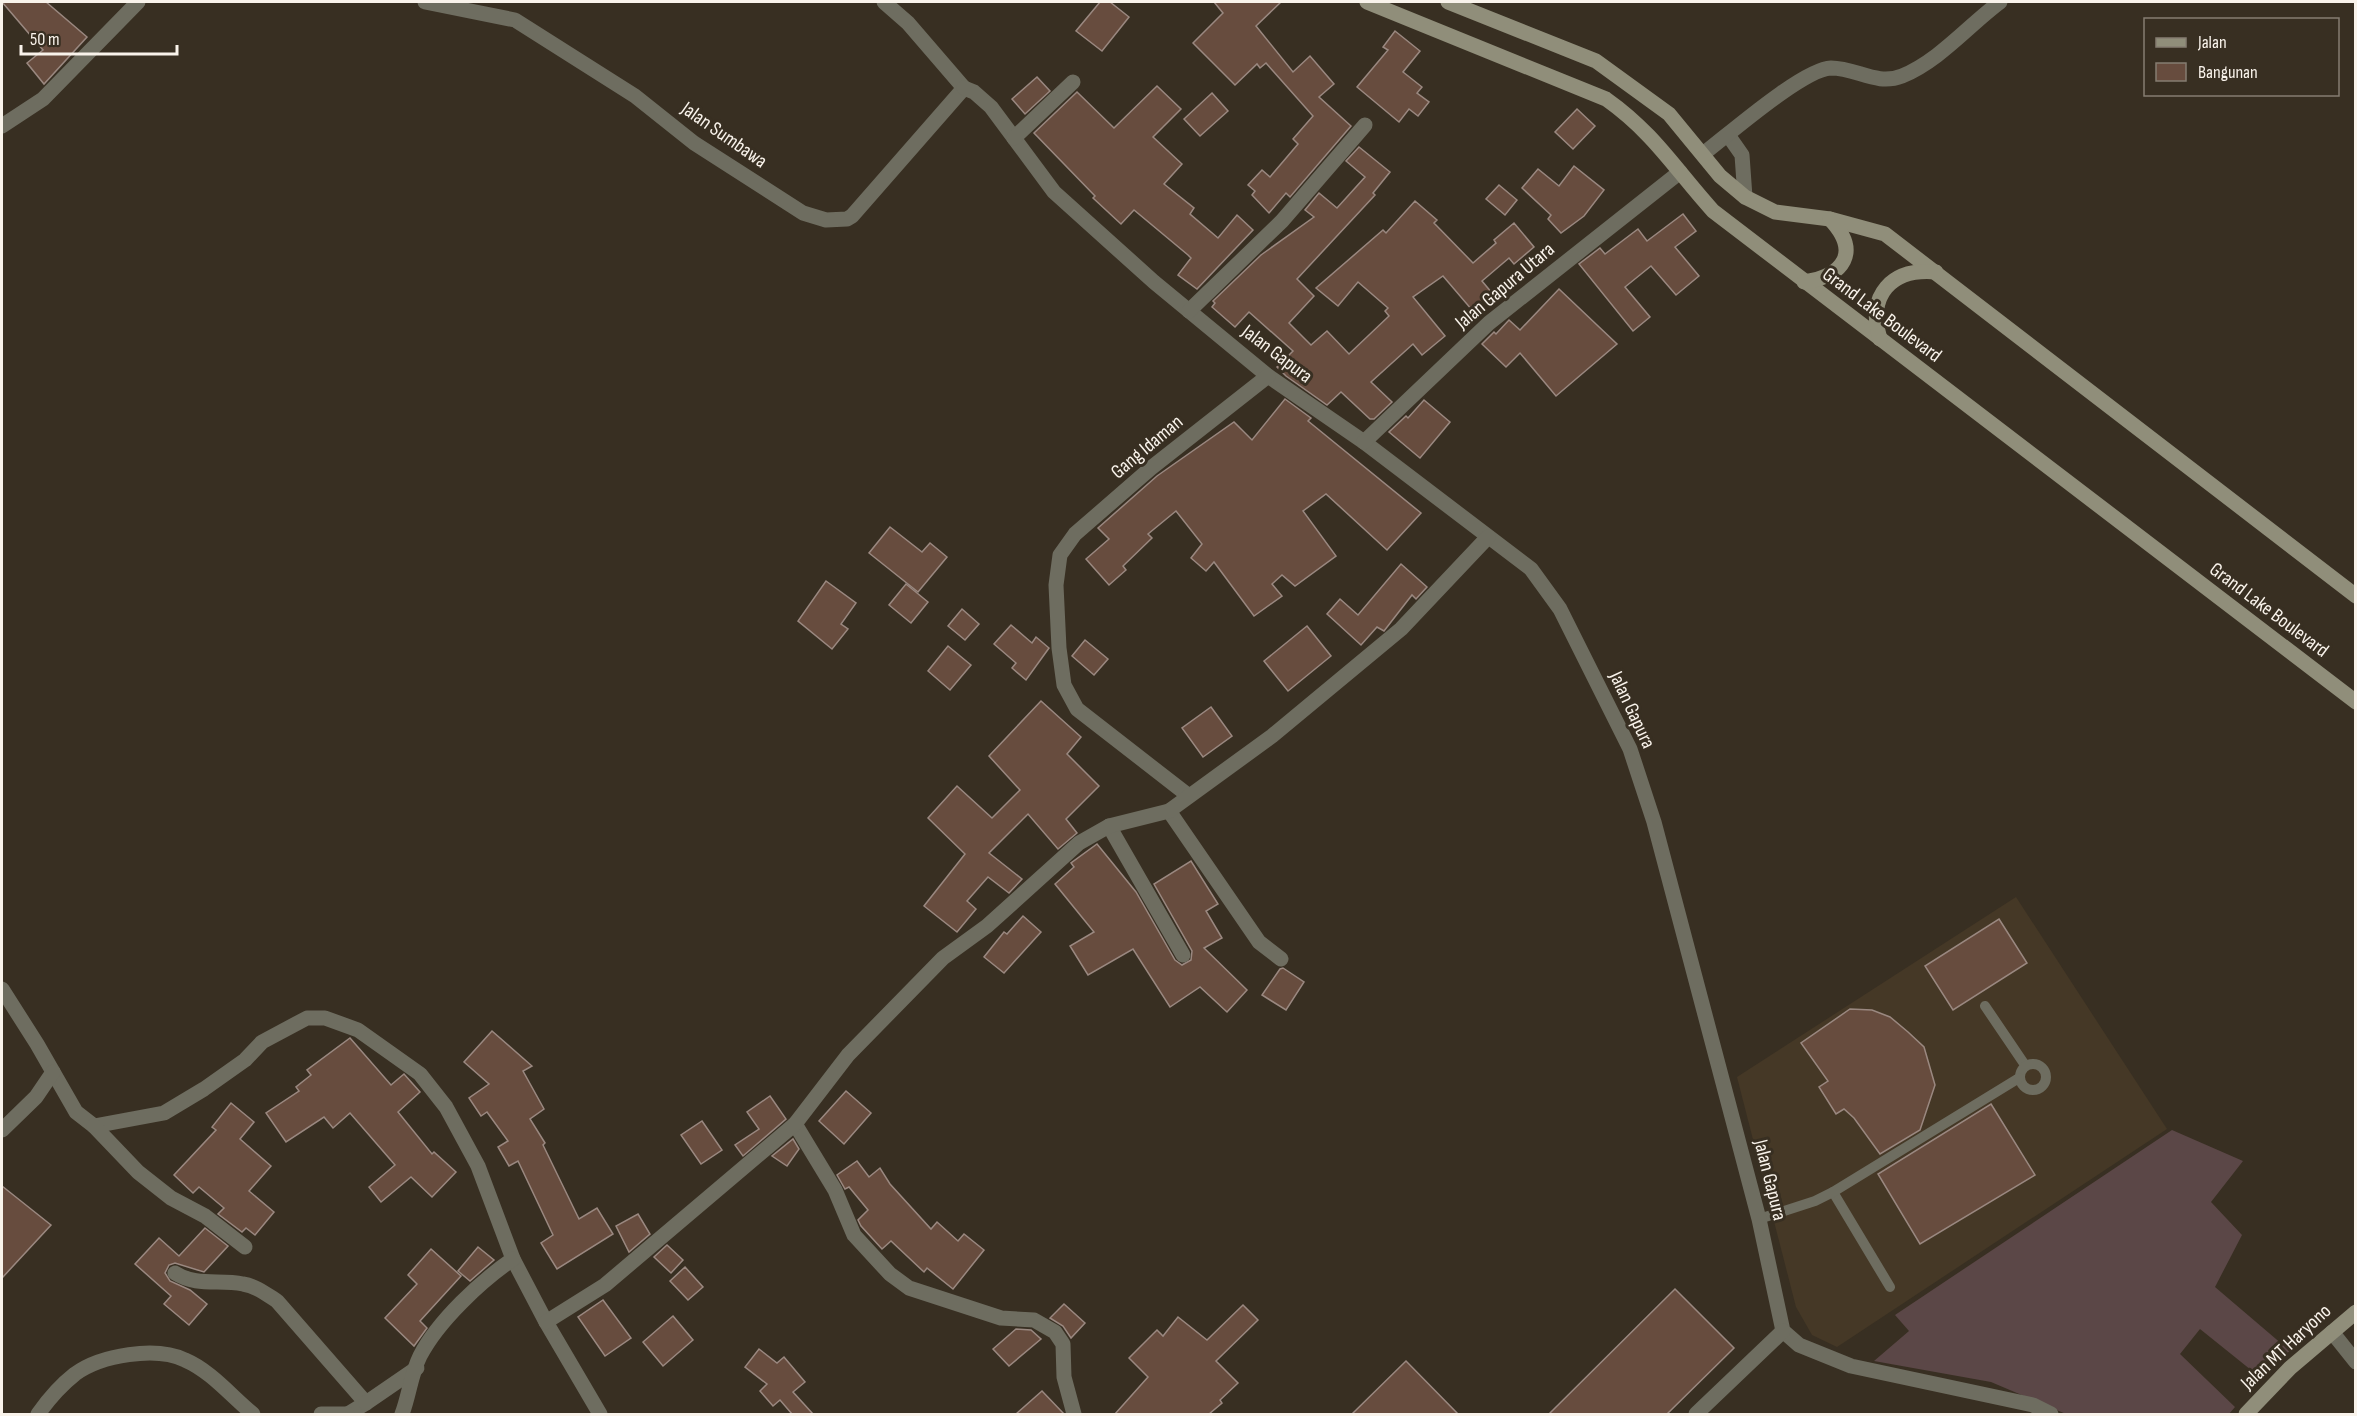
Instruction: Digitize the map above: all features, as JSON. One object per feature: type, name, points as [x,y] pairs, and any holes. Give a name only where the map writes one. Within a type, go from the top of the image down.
[{"type":"street","points":[[2,126],[43,99],[138,2]]},
{"type":"street","name":"Jalan Sumbawa","points":[[425,2],[515,20],[635,96],[694,142],[793,206],[826,220],[852,216],[964,88]]},
{"type":"street","name":"Jalan Gapura","points":[[884,2],[908,23],[964,88],[974,92],[991,107],[1054,192],[1189,311],[1268,376],[1364,442],[1531,569],[1560,609],[1630,749],[1654,822],[1759,1219],[1783,1331]]},
{"type":"street","name":"Grand Lake Boulevard","points":[[1367,2],[1606,99],[1634,119],[1656,141],[1713,211],[2355,702]]},
{"type":"street","points":[[1448,2],[1596,61],[1669,114],[1720,176],[1745,197],[1775,212],[1830,219],[1885,234],[2355,596]]},
{"type":"street","points":[[1703,154],[1808,75],[1831,68],[1884,80],[1901,76],[1931,60],[1969,25],[2000,2]]},
{"type":"street","points":[[1014,138],[1073,82]]},
{"type":"street","points":[[1189,311],[1282,221],[1365,125]]},
{"type":"street","points":[[1728,135],[1742,155],[1745,197]]},
{"type":"street","name":"Jalan Gapura Utara","points":[[1364,442],[1489,323],[1680,172]]},
{"type":"street","points":[[1804,282],[1822,279],[1834,273],[1844,262],[1846,243],[1840,230],[1830,219]]},
{"type":"street","points":[[1880,339],[1875,313],[1882,293],[1890,282],[1915,270],[1936,272]]},
{"type":"street","name":"Gang Idaman","points":[[1190,796],[1077,709],[1064,685],[1059,648],[1056,585],[1060,555],[1075,534],[1151,468],[1268,376]]},
{"type":"street","points":[[546,1322],[604,1285],[795,1124],[848,1055],[944,957],[987,926],[1078,843],[1109,826],[1169,812],[1344,679],[1401,628],[1488,537]]},
{"type":"street","points":[[1169,812],[1258,942],[1281,959]]},
{"type":"street","points":[[1109,826],[1183,955]]},
{"type":"street","points":[[2,989],[76,1112],[94,1126],[146,1179],[171,1198],[205,1216],[245,1247]]},
{"type":"street","points":[[94,1126],[164,1113],[204,1089],[245,1060],[262,1042],[307,1018],[325,1018],[358,1030],[420,1074],[446,1107],[478,1166],[513,1259],[546,1322],[600,1414]]},
{"type":"street","points":[[2,1130],[36,1097],[53,1072]]},
{"type":"street","points":[[795,1124],[835,1190],[854,1235],[899,1282],[909,1288],[1001,1318],[1034,1320],[1055,1332],[1063,1344],[1064,1377],[1074,1414]]},
{"type":"street","points":[[402,1414],[420,1356],[450,1316],[483,1280],[513,1259]]},
{"type":"street","points":[[175,1273],[188,1282],[243,1284],[260,1289],[277,1301],[366,1403]]},
{"type":"street","name":"Jalan MT Haryono","points":[[2246,1414],[2290,1368],[2355,1312]]},
{"type":"street","points":[[1696,1414],[1783,1331],[1799,1345],[1851,1366],[2033,1405],[2051,1414]]},
{"type":"street","points":[[2332,1332],[2355,1362]]},
{"type":"street","points":[[38,1414],[46,1402],[76,1373],[140,1352],[164,1353],[187,1360],[254,1414]]},
{"type":"street","points":[[321,1414],[347,1414],[417,1368]]},
{"type":"lane","points":[[1985,1006],[2025,1065]]},
{"type":"lane","points":[[1759,1219],[1815,1201],[1833,1192],[2019,1078],[2025,1065]]},
{"type":"lane","points":[[2019,1078],[2026,1088],[2032,1090],[2044,1084],[2044,1070],[2039,1065],[2025,1065]]},
{"type":"lane","points":[[1833,1192],[1890,1287]]},
{"type":"shaded area","points":[[2016,897],[2167,1129],[1837,1347],[1812,1335],[1796,1307],[1737,1077]]},
{"type":"shaded area","points":[[2172,1130],[2243,1161],[2211,1202],[2242,1235],[2215,1287],[2290,1351],[2256,1374],[2200,1329],[2180,1354],[2235,1407],[2229,1414],[2066,1414],[1991,1382],[1874,1361],[1909,1331],[1895,1315]]},
{"type":"building","points":[[2,2],[46,2],[87,37],[44,84],[27,63],[43,50]]},
{"type":"building","points":[[1100,2],[1110,2],[1129,17],[1102,51],[1076,31]]},
{"type":"building","points":[[1214,2],[1281,2],[1256,26],[1293,72],[1310,56],[1334,84],[1319,97],[1351,126],[1290,197],[1286,193],[1269,213],[1252,195],[1255,191],[1248,185],[1262,170],[1270,177],[1298,144],[1293,139],[1313,116],[1266,63],[1260,68],[1257,64],[1235,85],[1193,43],[1223,13]]},
{"type":"building","points":[[1395,31],[1420,51],[1403,72],[1422,87],[1417,93],[1429,102],[1418,116],[1409,109],[1399,122],[1357,87],[1388,50],[1383,47]]},
{"type":"building","points":[[1037,77],[1050,91],[1025,114],[1012,99]]},
{"type":"building","points":[[1157,86],[1181,109],[1153,137],[1182,164],[1164,184],[1194,208],[1190,214],[1218,238],[1237,215],[1253,230],[1197,289],[1178,275],[1191,258],[1188,255],[1134,210],[1121,224],[1093,198],[1095,196],[1034,133],[1077,92],[1114,128]]},
{"type":"building","points":[[1212,93],[1228,111],[1200,136],[1184,119]]},
{"type":"building","points":[[1577,109],[1595,126],[1573,149],[1555,132]]},
{"type":"building","points":[[1359,147],[1390,172],[1373,193],[1375,195],[1297,279],[1314,296],[1289,323],[1311,345],[1327,331],[1349,354],[1389,316],[1385,311],[1388,308],[1358,282],[1338,306],[1316,288],[1383,230],[1386,233],[1415,201],[1437,220],[1434,223],[1473,263],[1514,223],[1534,247],[1514,264],[1509,258],[1482,281],[1492,293],[1472,310],[1443,276],[1413,297],[1445,336],[1422,355],[1413,344],[1371,382],[1392,402],[1374,419],[1370,419],[1341,392],[1327,405],[1286,376],[1277,367],[1293,351],[1249,312],[1235,327],[1212,307],[1215,303],[1213,301],[1261,255],[1314,217],[1305,210],[1319,193],[1337,208],[1365,177],[1346,161]]},
{"type":"building","points":[[1574,166],[1604,190],[1584,216],[1561,233],[1548,219],[1551,215],[1522,188],[1538,169],[1559,186]]},
{"type":"building","points":[[1499,185],[1517,200],[1505,215],[1486,199]]},
{"type":"building","points":[[1683,214],[1696,231],[1675,247],[1699,276],[1676,295],[1651,266],[1625,287],[1650,317],[1633,331],[1579,264],[1600,248],[1605,254],[1638,229],[1647,241]]},
{"type":"building","points":[[1559,289],[1617,344],[1556,396],[1520,353],[1506,367],[1482,344],[1494,332],[1496,334],[1509,320],[1520,330]]},
{"type":"building","points":[[1285,399],[1311,418],[1308,421],[1421,513],[1387,550],[1326,494],[1303,511],[1336,556],[1295,586],[1282,575],[1272,584],[1282,596],[1254,616],[1214,562],[1206,571],[1191,558],[1202,544],[1176,511],[1148,534],[1152,538],[1123,566],[1126,570],[1109,585],[1086,559],[1109,539],[1098,528],[1157,476],[1234,422],[1252,440]]},
{"type":"building","points":[[1424,400],[1450,422],[1420,458],[1389,432],[1406,416],[1408,418]]},
{"type":"building","points":[[890,527],[922,552],[930,543],[947,557],[918,592],[869,553]]},
{"type":"building","points":[[1401,564],[1427,587],[1416,599],[1412,595],[1384,631],[1377,627],[1361,645],[1327,614],[1340,599],[1358,615]]},
{"type":"building","points":[[826,581],[856,603],[841,624],[848,629],[832,649],[798,621]]},
{"type":"building","points":[[906,584],[928,602],[911,623],[889,605]]},
{"type":"building","points":[[962,609],[979,624],[965,640],[948,626]]},
{"type":"building","points":[[1011,625],[1032,643],[1036,637],[1049,648],[1026,680],[1012,668],[1016,663],[994,644]]},
{"type":"building","points":[[1307,626],[1331,656],[1288,691],[1264,661]]},
{"type":"building","points":[[1085,640],[1108,659],[1094,675],[1072,656]]},
{"type":"building","points":[[948,646],[971,665],[950,690],[928,671]]},
{"type":"building","points":[[1041,701],[1081,737],[1067,754],[1099,786],[1066,819],[1077,833],[1058,849],[1028,814],[989,853],[1022,879],[1009,893],[988,877],[967,901],[976,909],[957,932],[924,906],[965,854],[928,818],[957,786],[992,818],[1020,790],[989,756]]},
{"type":"building","points":[[1211,707],[1232,736],[1203,757],[1182,728]]},
{"type":"building","points":[[1097,844],[1136,892],[1175,960],[1182,965],[1191,960],[1192,951],[1154,884],[1191,861],[1218,904],[1206,911],[1222,938],[1204,948],[1247,990],[1227,1012],[1200,987],[1170,1007],[1133,949],[1088,975],[1070,946],[1094,932],[1055,884],[1074,867],[1071,863]]},
{"type":"building","points":[[1023,916],[1041,932],[1004,973],[984,957],[1004,932],[1007,934]]},
{"type":"building","points":[[1999,919],[2027,963],[1953,1010],[1925,966]]},
{"type":"building","points":[[1283,968],[1304,982],[1286,1010],[1262,995]]},
{"type":"building","points":[[1850,1009],[1872,1010],[1890,1017],[1908,1032],[1924,1047],[1935,1085],[1920,1130],[1880,1154],[1854,1118],[1844,1109],[1836,1114],[1819,1087],[1828,1081],[1801,1043]]},
{"type":"building","points":[[492,1031],[532,1066],[523,1071],[544,1109],[530,1119],[545,1143],[543,1145],[579,1219],[597,1208],[613,1234],[557,1269],[541,1243],[553,1235],[518,1161],[509,1166],[498,1147],[508,1141],[487,1112],[481,1116],[469,1098],[489,1084],[464,1062]]},
{"type":"building","points":[[350,1038],[391,1085],[404,1074],[420,1092],[398,1112],[432,1154],[434,1152],[456,1172],[432,1197],[411,1177],[381,1202],[369,1187],[395,1165],[350,1113],[333,1128],[324,1117],[286,1142],[266,1113],[299,1091],[296,1087],[311,1075],[307,1070]]},
{"type":"building","points":[[846,1091],[871,1113],[844,1144],[819,1121]]},
{"type":"building","points":[[770,1096],[786,1119],[743,1156],[735,1145],[759,1129],[747,1112]]},
{"type":"building","points":[[231,1103],[254,1122],[240,1139],[271,1166],[249,1191],[274,1212],[255,1235],[246,1228],[242,1232],[218,1214],[224,1208],[199,1187],[193,1193],[174,1175],[216,1130],[212,1127]]},
{"type":"building","points":[[1991,1104],[2035,1175],[1920,1244],[1878,1174]]},
{"type":"building","points":[[702,1121],[722,1150],[701,1164],[681,1135]]},
{"type":"building","points":[[793,1139],[799,1149],[787,1166],[772,1156]]},
{"type":"building","points":[[857,1161],[869,1177],[880,1168],[890,1184],[931,1229],[937,1222],[958,1241],[964,1234],[984,1250],[953,1289],[927,1268],[924,1272],[891,1241],[882,1249],[861,1226],[858,1220],[868,1210],[849,1187],[845,1189],[837,1175]]},
{"type":"building","points":[[2,1186],[51,1225],[2,1278]]},
{"type":"building","points":[[638,1214],[650,1234],[629,1252],[616,1226]]},
{"type":"building","points":[[205,1228],[228,1246],[204,1272],[175,1263],[169,1265],[165,1273],[170,1281],[190,1290],[207,1304],[189,1325],[164,1304],[171,1296],[135,1264],[159,1238],[179,1256]]},
{"type":"building","points":[[667,1245],[683,1260],[671,1273],[654,1257]]},
{"type":"building","points":[[478,1247],[494,1260],[470,1281],[458,1271]]},
{"type":"building","points":[[431,1249],[461,1276],[420,1321],[427,1328],[414,1346],[385,1318],[417,1284],[408,1275]]},
{"type":"building","points":[[685,1267],[703,1287],[688,1300],[670,1281]]},
{"type":"building","points":[[1675,1289],[1734,1348],[1667,1414],[1549,1414]]},
{"type":"building","points":[[603,1300],[631,1338],[605,1356],[578,1317]]},
{"type":"building","points":[[1064,1304],[1085,1323],[1071,1338],[1063,1326],[1050,1318]]},
{"type":"building","points":[[1243,1305],[1258,1320],[1216,1361],[1238,1383],[1220,1400],[1222,1403],[1209,1414],[1115,1414],[1148,1377],[1129,1358],[1157,1330],[1163,1336],[1178,1317],[1207,1340]]},
{"type":"building","points":[[673,1316],[693,1340],[663,1366],[643,1342]]},
{"type":"building","points":[[1016,1329],[1031,1330],[1041,1339],[1009,1366],[993,1349]]},
{"type":"building","points":[[759,1349],[777,1363],[784,1357],[805,1382],[793,1392],[813,1414],[792,1414],[780,1400],[773,1406],[760,1391],[767,1384],[745,1367]]},
{"type":"building","points":[[1406,1361],[1458,1414],[1352,1414]]},
{"type":"building","points":[[1042,1391],[1064,1414],[1016,1414]]}]
